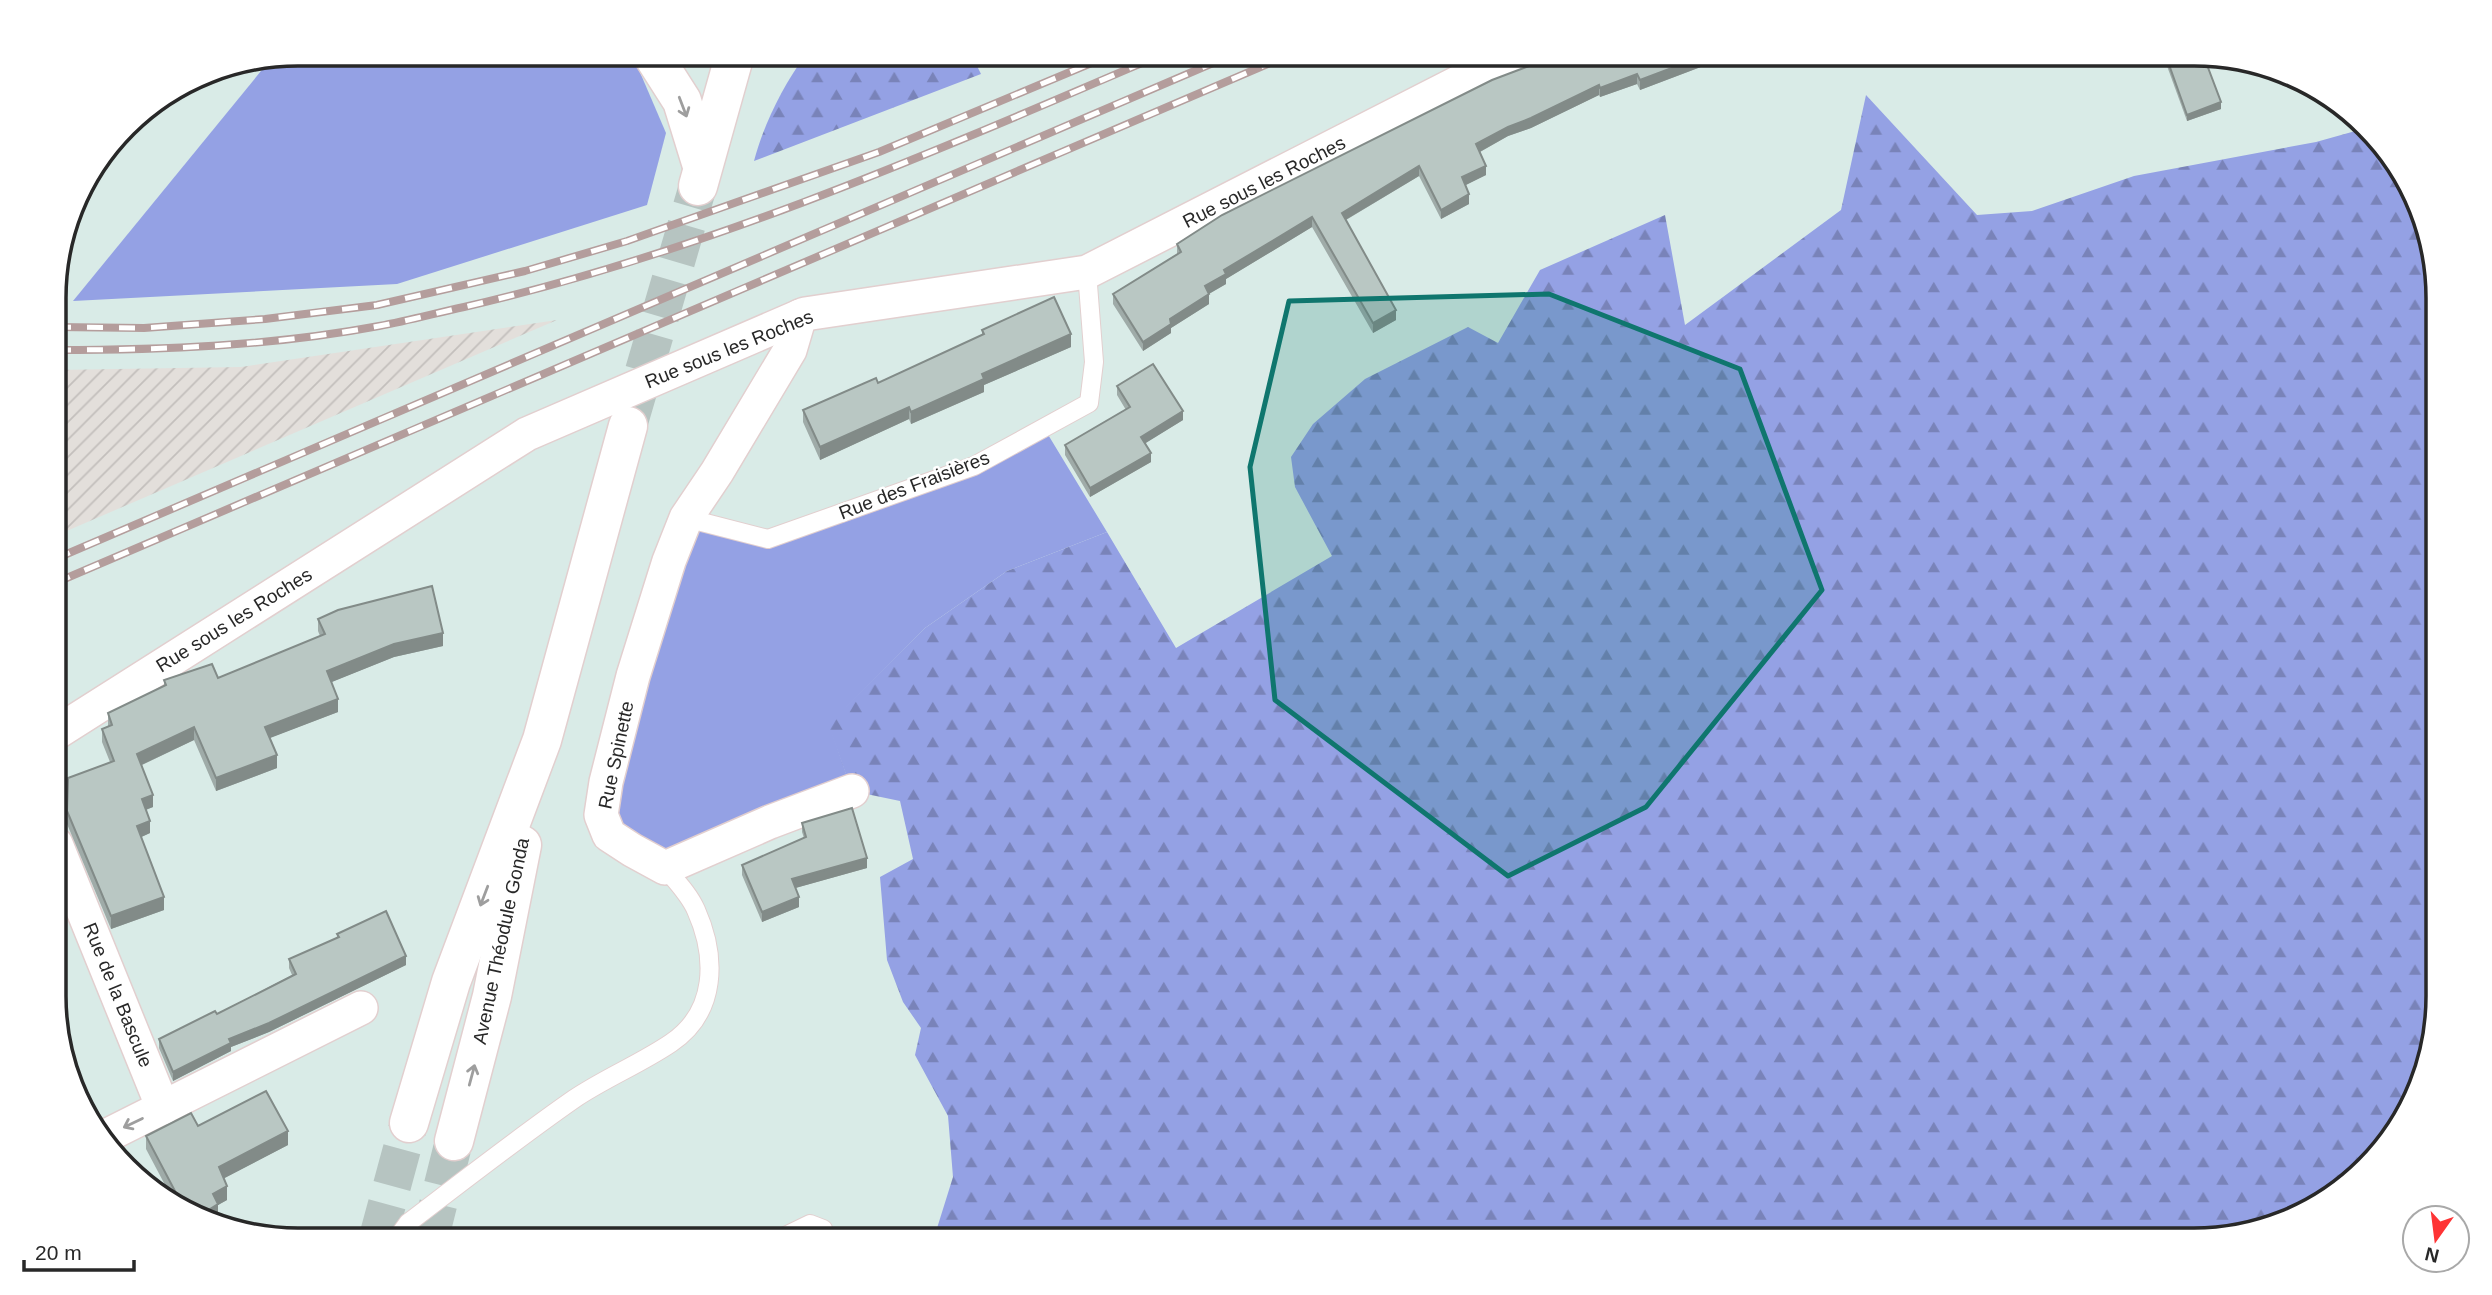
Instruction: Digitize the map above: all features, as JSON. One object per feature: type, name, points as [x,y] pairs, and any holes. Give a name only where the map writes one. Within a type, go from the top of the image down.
[{"type":"main road","points":[[660,66],[682,101],[700,176],[731,66]]},
{"type":"main road","name":"Avenue Théodule Gonda","points":[[454,1141],[492,996],[542,740],[628,426]]},
{"type":"main road","name":"Avenue Théodule Gonda","points":[[409,1123],[451,982],[542,740]]},
{"type":"street","name":"Rue sous les Roches","points":[[66,726],[527,434],[800,317],[1087,272],[1471,76],[1497,66]]},
{"type":"street","name":"Rue Spinette","points":[[664,868],[609,835],[601,815],[606,782],[633,676],[669,561],[686,519],[790,350],[800,317]]},
{"type":"street","points":[[664,868],[770,822],[852,791]]},
{"type":"street","name":"Rue de la Bascule","points":[[66,869],[163,1108]]},
{"type":"street","points":[[112,1133],[361,1008]]},
{"type":"lane","name":"Rue des Fraisières","points":[[686,519],[768,539],[974,466],[1088,403],[1094,362],[1087,272]]},
{"type":"lane","name":"Rue Spinette","points":[[404,1228],[576,1098],[673,1042],[696,1019],[709,990],[709,952],[696,910],[681,886],[664,868]]},
{"type":"lane","points":[[802,1228],[810,1224],[820,1228]]},
{"type":"highlighted area","points":[[1549,294],[1740,369],[1822,590],[1646,807],[1508,876],[1275,700],[1250,467],[1289,301]]},
{"type":"shaded area","points":[[557,320],[67,531],[67,370],[241,367]]},
{"type":"green space","points":[[299,66],[637,66],[666,133],[647,205],[397,284],[73,301],[262,69]]},
{"type":"green space","points":[[798,66],[977,66],[981,74],[754,161],[775,105]]},
{"type":"green space","points":[[1866,95],[1977,215],[2032,211],[2134,176],[2316,142],[2353,132],[2377,157],[2394,183],[2408,210],[2418,239],[2426,299],[2426,996],[2424,1026],[2413,1071],[2402,1099],[2368,1149],[2346,1171],[2296,1205],[2238,1224],[2208,1228],[937,1228],[953,1177],[948,1116],[915,1055],[921,1028],[903,1002],[887,960],[880,877],[913,859],[900,801],[852,791],[828,724],[925,628],[1007,571],[1107,532],[1176,648],[1332,556],[1295,487],[1291,457],[1313,424],[1365,379],[1468,327],[1498,343],[1540,270],[1665,215],[1685,325],[1841,210]]},
{"type":"green space","points":[[1044,428],[1107,532],[1007,571],[925,628],[829,724],[852,791],[665,868],[632,850],[606,782],[686,518],[768,539],[974,466]]},
{"type":"building","points":[[1529,66],[1677,66],[1640,80],[1637,74],[1600,88],[1599,85],[1476,144],[1486,166],[1462,177],[1469,194],[1441,210],[1419,166],[1342,213],[1396,310],[1373,323],[1312,217],[1224,270],[1226,274],[1205,286],[1209,294],[1170,319],[1171,324],[1143,342],[1113,294],[1181,252],[1177,244],[1222,215],[1492,80]]},
{"type":"building","points":[[2170,66],[2208,67],[2221,102],[2187,115]]},
{"type":"building","points":[[1054,297],[1071,334],[982,374],[984,379],[911,412],[909,407],[820,447],[803,410],[876,378],[878,383],[984,334],[982,330]]},
{"type":"building","points":[[1153,364],[1183,411],[1141,437],[1151,453],[1090,488],[1065,445],[1130,407],[1117,386]]},
{"type":"building","points":[[432,586],[443,633],[394,644],[327,671],[338,699],[265,727],[277,755],[216,778],[194,727],[137,754],[153,795],[142,799],[150,821],[137,826],[164,897],[111,916],[67,811],[68,778],[114,761],[102,729],[112,725],[108,713],[166,685],[164,680],[212,664],[218,678],[325,634],[318,619],[338,610]]},
{"type":"building","points":[[852,808],[867,858],[792,879],[799,897],[762,912],[742,865],[806,837],[802,823]]},
{"type":"building","points":[[386,911],[406,956],[269,1023],[229,1039],[231,1043],[173,1072],[159,1039],[215,1011],[217,1014],[296,974],[289,959],[339,937],[337,934]]},
{"type":"building","points":[[266,1091],[288,1131],[219,1167],[227,1186],[213,1194],[218,1204],[208,1210],[176,1193],[146,1136],[191,1113],[198,1126]]},
{"type":"tunnel","points":[[628,426],[698,186]]},
{"type":"tunnel","points":[[381,1228],[409,1123]]},
{"type":"tunnel","points":[[432,1228],[454,1141]]},
{"type":"railway","points":[[67,327],[144,328],[265,319],[377,305],[525,271],[627,241],[879,152],[1084,66]]},
{"type":"railway","points":[[67,350],[177,348],[339,333],[401,322],[555,284],[644,258],[819,196],[1135,66]]},
{"type":"railway","points":[[67,554],[1206,66]]},
{"type":"railway","points":[[67,578],[1263,66]]}]
